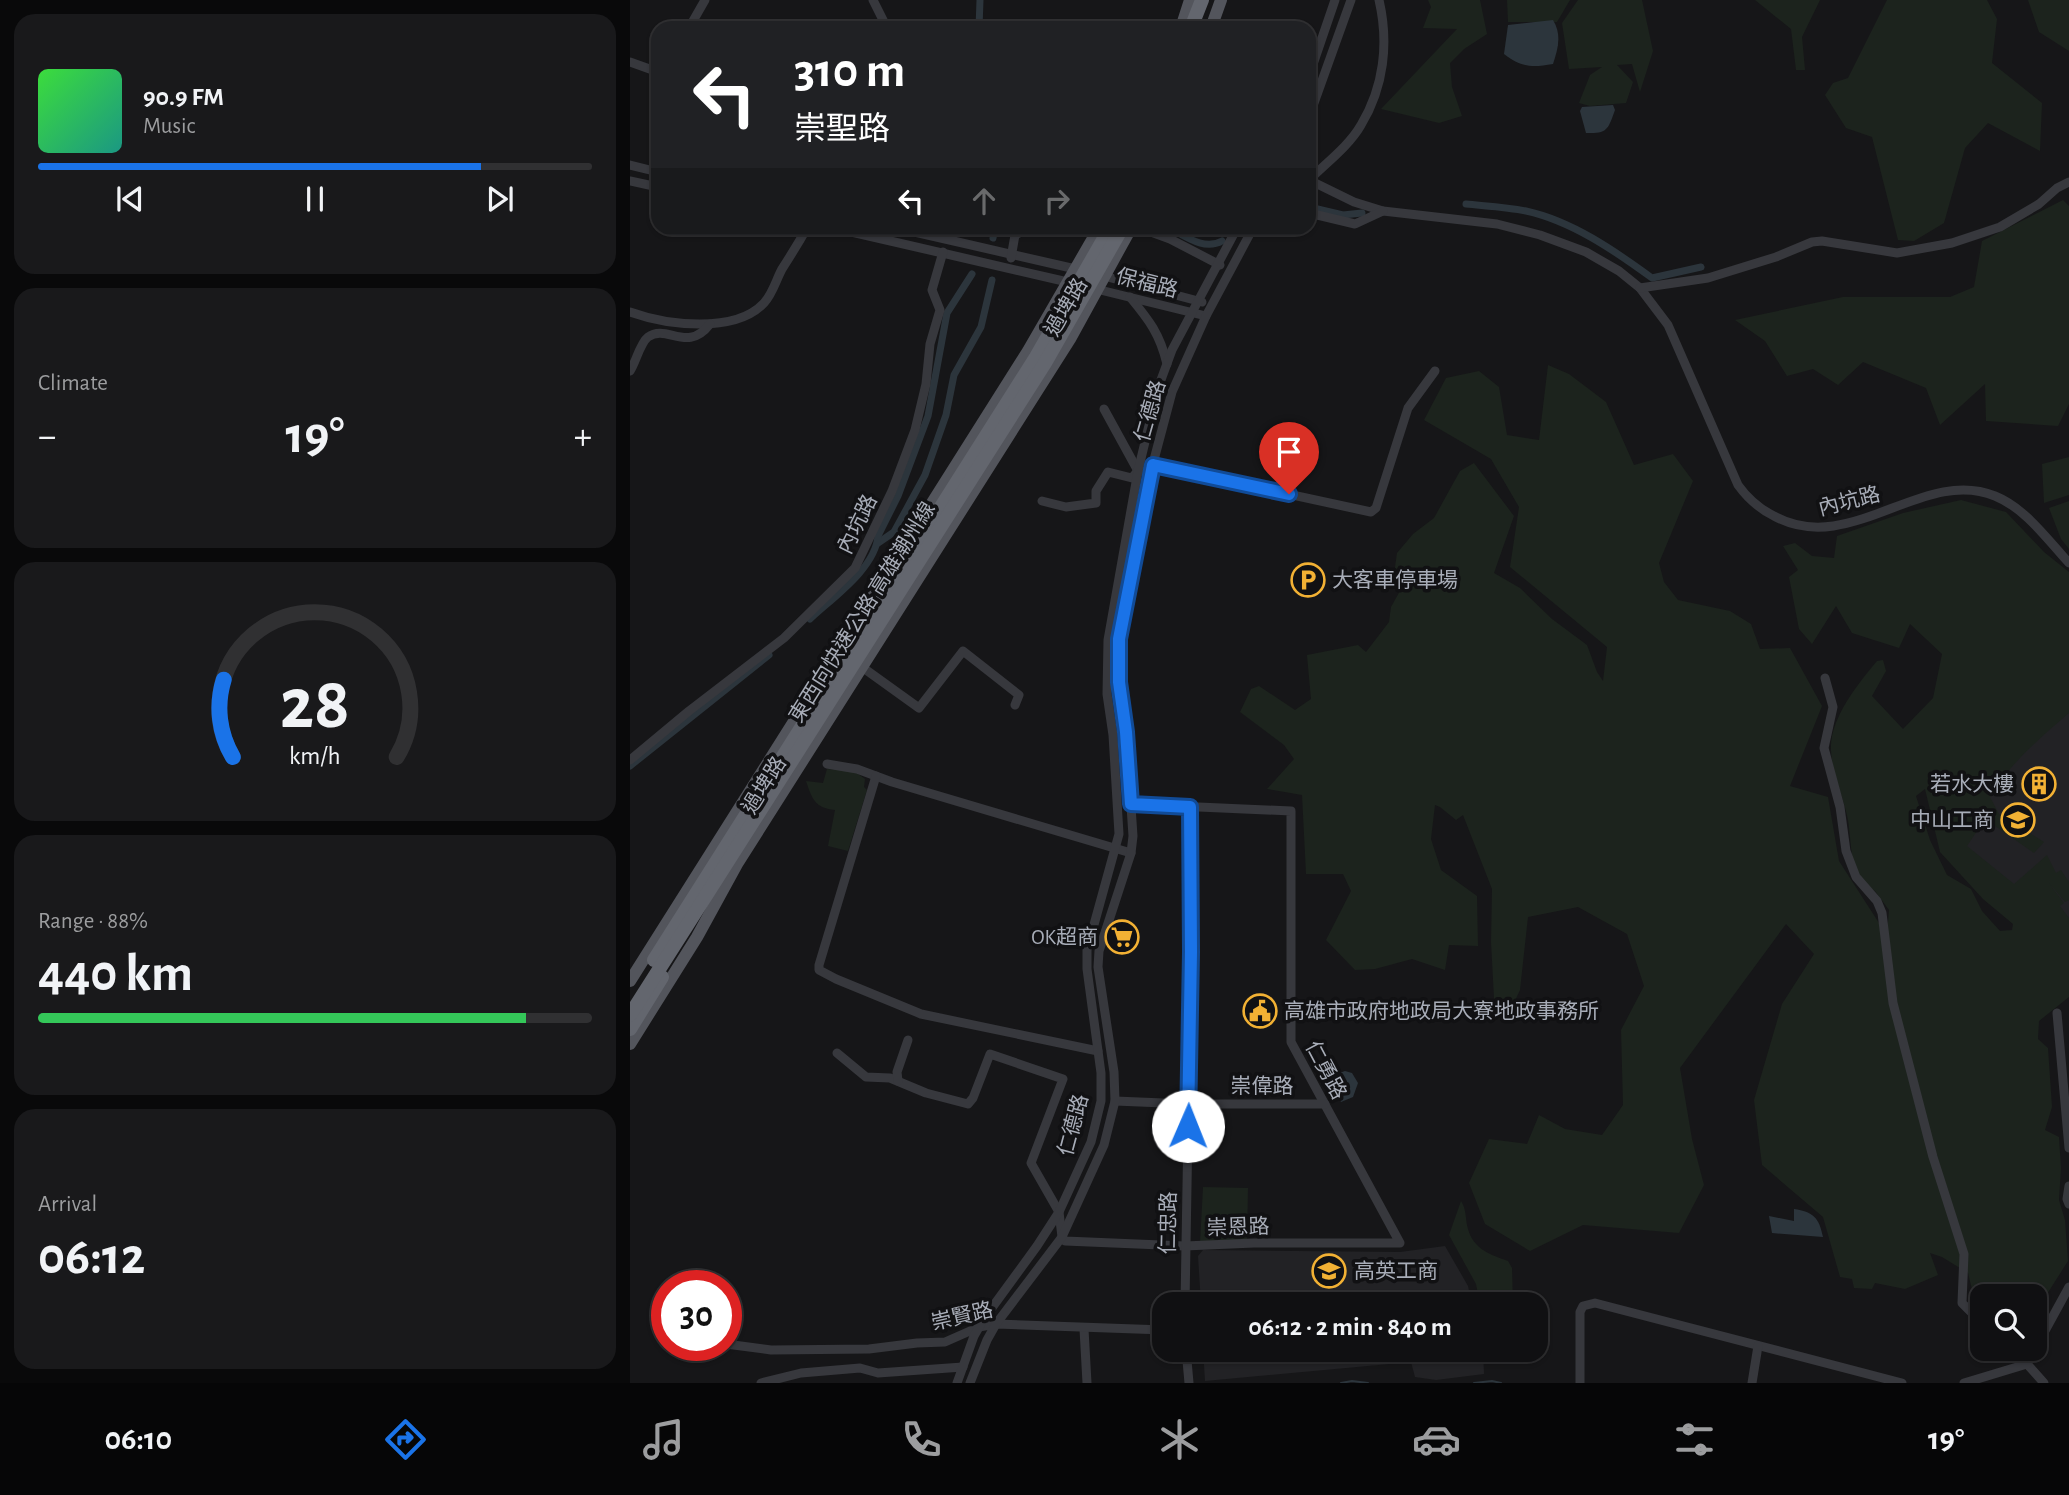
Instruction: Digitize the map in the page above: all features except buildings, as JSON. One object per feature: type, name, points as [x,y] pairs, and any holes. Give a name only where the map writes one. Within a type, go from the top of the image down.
[{"type":"highway","points":[[1194,21],[1202,0]]},
{"type":"highway","points":[[1204,21],[1211,0]]},
{"type":"highway","name":"東西向快速公路 高雄潮州線","points":[[630,999],[1036,357],[1106,235]]},
{"type":"highway","name":"東西向快速公路 高雄潮州線","points":[[630,1015],[1045,363],[1118,235]]},
{"type":"highway","points":[[630,1029],[730,860]]},
{"type":"main road","points":[[1183,21],[1190,0]]},
{"type":"main road","points":[[1214,21],[1221,0]]},
{"type":"main road","name":"過埤路","points":[[630,981],[1028,351],[1095,235]]},
{"type":"main road","name":"過埤路","points":[[630,1044],[697,937],[737,864],[1070,339],[1127,235]]},
{"type":"street","points":[[692,21],[705,0]]},
{"type":"street","points":[[873,0],[884,21]]},
{"type":"street","points":[[1316,56],[1335,0]]},
{"type":"street","points":[[1316,98],[1351,0]]},
{"type":"street","points":[[1316,173],[1361,126],[1376,91],[1384,58],[1379,0]]},
{"type":"street","points":[[630,62],[651,70]]},
{"type":"street","points":[[630,165],[651,170]]},
{"type":"street","points":[[630,181],[651,186]]},
{"type":"street","points":[[1640,288],[1708,278],[1776,257],[1812,242],[1822,241],[1897,253],[1952,243],[2000,227],[2069,182]]},
{"type":"street","name":"內坑路","points":[[1316,183],[1354,202],[1383,211],[1497,224],[1540,235],[1570,245],[1619,271],[1640,288],[1668,325],[1738,485],[1756,506],[1783,521],[1801,527],[1842,526],[1958,489],[1992,494],[2008,502],[2026,517],[2069,563]]},
{"type":"street","name":"內坑路","points":[[1316,215],[1355,224],[1383,211]]},
{"type":"street","points":[[630,312],[642,316],[710,324],[732,322],[753,312],[764,303],[803,235]]},
{"type":"street","name":"保福路","points":[[866,235],[1206,316]]},
{"type":"street","name":"保福路","points":[[928,235],[1075,269],[1212,305]]},
{"type":"street","points":[[1009,267],[1013,254],[1012,235]]},
{"type":"street","points":[[1159,235],[1230,271]]},
{"type":"street","points":[[1191,312],[1233,235]]},
{"type":"street","points":[[1206,316],[1248,235]]},
{"type":"street","name":"內坑路","points":[[630,760],[784,638],[855,568],[892,491],[915,430],[926,384],[930,344],[940,310],[932,290],[943,252]]},
{"type":"street","points":[[1130,297],[1160,337],[1167,363]]},
{"type":"street","name":"仁德路","points":[[957,1383],[979,1327],[1059,1212],[1091,1142],[1101,1101],[1087,950],[1119,834],[1113,734],[1107,694],[1108,640],[1138,471],[1158,388],[1191,312]]},
{"type":"street","name":"仁德路","points":[[970,1383],[996,1324],[1062,1237],[1104,1145],[1115,1101],[1114,1072],[1098,967],[1099,951],[1131,853],[1133,836],[1126,732],[1119,682],[1119,639],[1152,468],[1172,393],[1206,316]]},
{"type":"street","points":[[630,371],[646,338],[655,334],[693,338],[705,331],[710,324]]},
{"type":"street","points":[[1042,501],[1066,507],[1096,503],[1096,492],[1108,472],[1132,478],[1138,471],[1152,468],[1371,512],[1376,508],[1408,408],[1435,371]]},
{"type":"street","points":[[1104,409],[1138,471]]},
{"type":"street","points":[[862,667],[919,708],[963,651],[1019,695],[1015,705]]},
{"type":"street","points":[[1825,678],[1833,707],[1824,748],[1840,807],[1846,851],[1856,877],[1877,901],[1882,913],[1892,1003],[1933,1157],[1964,1254],[1962,1303],[1970,1311]]},
{"type":"street","points":[[827,764],[857,769],[1131,853]]},
{"type":"street","points":[[876,776],[818,965],[819,970],[921,1014],[1098,1051]]},
{"type":"street","points":[[1131,804],[1190,807]]},
{"type":"street","name":"仁勇路","points":[[1190,807],[1291,811],[1291,1042],[1400,1243]]},
{"type":"street","name":"仁忠路","points":[[1185,1292],[1191,952],[1190,807]]},
{"type":"street","points":[[2057,1013],[2067,1097],[2069,1148]]},
{"type":"street","points":[[898,1081],[897,1072],[908,1040]]},
{"type":"street","points":[[837,1053],[866,1077],[898,1081],[926,1093],[968,1104],[973,1098],[990,1054],[1063,1079],[1031,1163],[1059,1212],[1062,1237]]},
{"type":"street","name":"崇偉路","points":[[1115,1101],[1325,1104]]},
{"type":"street","points":[[2069,1186],[2069,1204]]},
{"type":"street","name":"崇恩路","points":[[1062,1237],[1065,1241],[1185,1246],[1400,1243]]},
{"type":"street","points":[[2047,1329],[2065,1301],[2069,1287]]},
{"type":"street","points":[[1580,1383],[1580,1324],[1583,1306],[1595,1303],[1902,1383]]},
{"type":"street","name":"崇賢路","points":[[742,1346],[771,1350],[869,1349],[945,1342],[979,1327],[996,1324],[1152,1330]]},
{"type":"street","points":[[1084,1329],[1087,1383]]},
{"type":"street","points":[[1752,1383],[1758,1346]]},
{"type":"street","points":[[1964,1383],[2027,1364],[2028,1361]]},
{"type":"street","points":[[1187,1362],[1189,1383]]},
{"type":"street","points":[[2027,1364],[2044,1383]]},
{"type":"street","points":[[761,1383],[802,1373],[860,1368],[878,1373],[962,1367]]},
{"type":"shaded area","points":[[1428,0],[1480,0],[1487,34],[1464,49],[1450,63],[1452,87],[1462,116],[1439,123],[1381,109],[1457,29],[1423,28],[1431,7]]},
{"type":"shaded area","points":[[1507,0],[1570,0],[1557,22],[1508,22]]},
{"type":"shaded area","points":[[1578,0],[1642,0],[1653,51],[1640,92],[1632,64],[1617,65],[1633,82],[1626,103],[1590,106],[1579,103],[1590,75],[1602,67],[1569,69],[1562,23]]},
{"type":"shaded area","points":[[1755,0],[1820,0],[1802,37],[1805,70],[1796,70],[1791,29]]},
{"type":"shaded area","points":[[1887,0],[1987,0],[1997,19],[1992,63],[2042,103],[2040,151],[1988,123],[1965,148],[1944,223],[1914,241],[1898,240],[1872,137],[1846,128],[1825,95],[1833,83],[1848,78]]},
{"type":"shaded area","points":[[2028,0],[2069,0],[2069,51],[2039,32]]},
{"type":"shaded area","points":[[1553,20],[1558,47],[1553,64],[1527,65],[1504,54],[1508,25]]},
{"type":"shaded area","points":[[1613,105],[1615,110],[1606,129],[1586,133],[1580,111],[1582,107]]},
{"type":"shaded area","points":[[2063,200],[2069,206],[2069,404],[2058,426],[1986,421],[1985,384],[1940,425],[1926,388],[1863,362],[1838,385],[1813,369],[1787,376],[1765,341],[1735,320],[1843,297],[1950,297],[1974,287],[1982,241]]},
{"type":"shaded area","points":[[1548,365],[1569,374],[1606,402],[1634,465],[1673,454],[1693,481],[1659,563],[1664,582],[1678,600],[1730,611],[1751,624],[1760,649],[1790,648],[1822,706],[1790,786],[1828,797],[1839,861],[1879,923],[1885,956],[1889,910],[1875,891],[1857,880],[1848,820],[1832,760],[1832,739],[1846,703],[1877,661],[1883,660],[1886,671],[1872,696],[1903,729],[1933,698],[1942,654],[1910,624],[1899,648],[1852,633],[1836,606],[1812,644],[1799,629],[1789,577],[1798,570],[1783,546],[1795,543],[1812,556],[1834,558],[1837,536],[1903,513],[1961,500],[2006,512],[2044,552],[2069,572],[2069,713],[2016,762],[1990,797],[1999,814],[2044,842],[2034,853],[1985,819],[1967,846],[2014,884],[2047,855],[2056,873],[2061,870],[2069,882],[2069,900],[2065,902],[2049,883],[2064,903],[2060,906],[2069,918],[2069,997],[2039,1021],[2038,1039],[2048,1048],[2052,1107],[2045,1130],[2059,1137],[2059,1200],[2065,1220],[2068,1261],[2047,1294],[2047,1284],[1971,1284],[1968,1273],[1930,1253],[1938,1275],[1905,1289],[1875,1283],[1872,1289],[1854,1288],[1852,1279],[1840,1277],[1823,1217],[1762,1165],[1754,1100],[1782,1004],[1814,954],[1786,924],[1680,1068],[1692,1139],[1704,1185],[1679,1233],[1583,1225],[1530,1251],[1485,1224],[1469,1183],[1489,1139],[1527,1144],[1539,1115],[1565,1129],[1602,1135],[1623,1105],[1621,1030],[1644,986],[1627,934],[1578,907],[1528,917],[1520,990],[1505,1022],[1495,1017],[1491,942],[1492,889],[1463,815],[1456,820],[1435,805],[1431,839],[1441,870],[1477,896],[1478,946],[1449,945],[1445,970],[1412,959],[1375,969],[1355,970],[1326,940],[1351,891],[1343,874],[1306,874],[1302,795],[1267,789],[1294,759],[1284,745],[1240,712],[1251,689],[1259,686],[1295,710],[1311,699],[1307,655],[1358,645],[1366,652],[1389,622],[1391,607],[1405,582],[1394,574],[1397,553],[1413,534],[1434,518],[1460,471],[1474,463],[1514,516],[1494,573],[1520,588],[1552,619],[1587,645],[1603,681],[1607,647],[1510,567],[1519,507],[1491,459],[1424,420],[1446,378],[1479,371],[1499,387],[1507,435],[1539,440]],"holes":[[[1925,789],[1940,852],[1983,899],[2013,924],[2012,930],[2000,931],[1982,911],[1971,889],[1947,875],[1930,840],[1916,796]]]},
{"type":"shaded area","points":[[2069,457],[2069,495],[2044,503],[2042,464]]},
{"type":"shaded area","points":[[2069,501],[2069,549],[2061,539],[2049,508]]},
{"type":"shaded area","name":"中山工商","points":[[2069,675],[2069,946],[1946,849]]},
{"type":"shaded area","points":[[827,769],[854,771],[865,779],[864,787],[867,790],[848,851],[828,846],[835,810],[815,802],[806,781],[823,783]]},
{"type":"shaded area","points":[[1345,1071],[1352,1073],[1358,1083],[1353,1097],[1341,1102],[1332,1081],[1334,1075]]},
{"type":"shaded area","points":[[1203,1187],[1248,1188],[1247,1241],[1200,1243]]},
{"type":"shaded area","points":[[1461,1201],[1474,1242],[1489,1254],[1508,1261],[1512,1268],[1513,1292],[1478,1292],[1476,1284],[1449,1235]]},
{"type":"shaded area","points":[[1794,1209],[1814,1217],[1823,1237],[1772,1233],[1769,1216],[1794,1221]]},
{"type":"shaded area","name":"高英工商","points":[[1445,1246],[1469,1292],[1200,1292],[1198,1256],[1203,1250],[1400,1252]]},
{"type":"shaded area","points":[[1204,1362],[1411,1362],[1205,1381]]},
{"type":"shaded area","points":[[1411,1362],[1484,1362],[1484,1374],[1436,1380],[1415,1377]]},
{"type":"waterway","points":[[979,21],[980,0]]},
{"type":"waterway","points":[[1466,204],[1526,211],[1560,222],[1608,248],[1652,278],[1701,267]]},
{"type":"waterway","points":[[1316,209],[1343,215],[1362,213]]},
{"type":"waterway","points":[[1182,235],[1208,244],[1222,241]]},
{"type":"waterway","points":[[810,619],[851,582],[875,548],[928,416],[947,313],[972,274]]},
{"type":"waterway","points":[[878,543],[894,532],[925,475],[946,415],[954,375],[981,327],[992,280]]},
{"type":"waterway","points":[[630,766],[769,655]]},
{"type":"waterway","points":[[1341,1383],[1368,1383]]},
{"type":"waterway","points":[[1474,1383],[1501,1383]]},
{"type":"place","name":"大客車停車場","points":[[1308,580]]},
{"type":"place","name":"若水大樓","points":[[2039,784]]},
{"type":"place","name":"中山工商","points":[[2018,820]]},
{"type":"place","name":"OK超商","points":[[1122,937]]},
{"type":"place","name":"高雄市政府地政局大寮地政事務所","points":[[1260,1011]]},
{"type":"place","name":"高英工商","points":[[1329,1271]]},
{"type":"route","points":[[1188,1126],[1190,807],[1131,804],[1119,682],[1119,639],[1153,465],[1289,494]]}]
